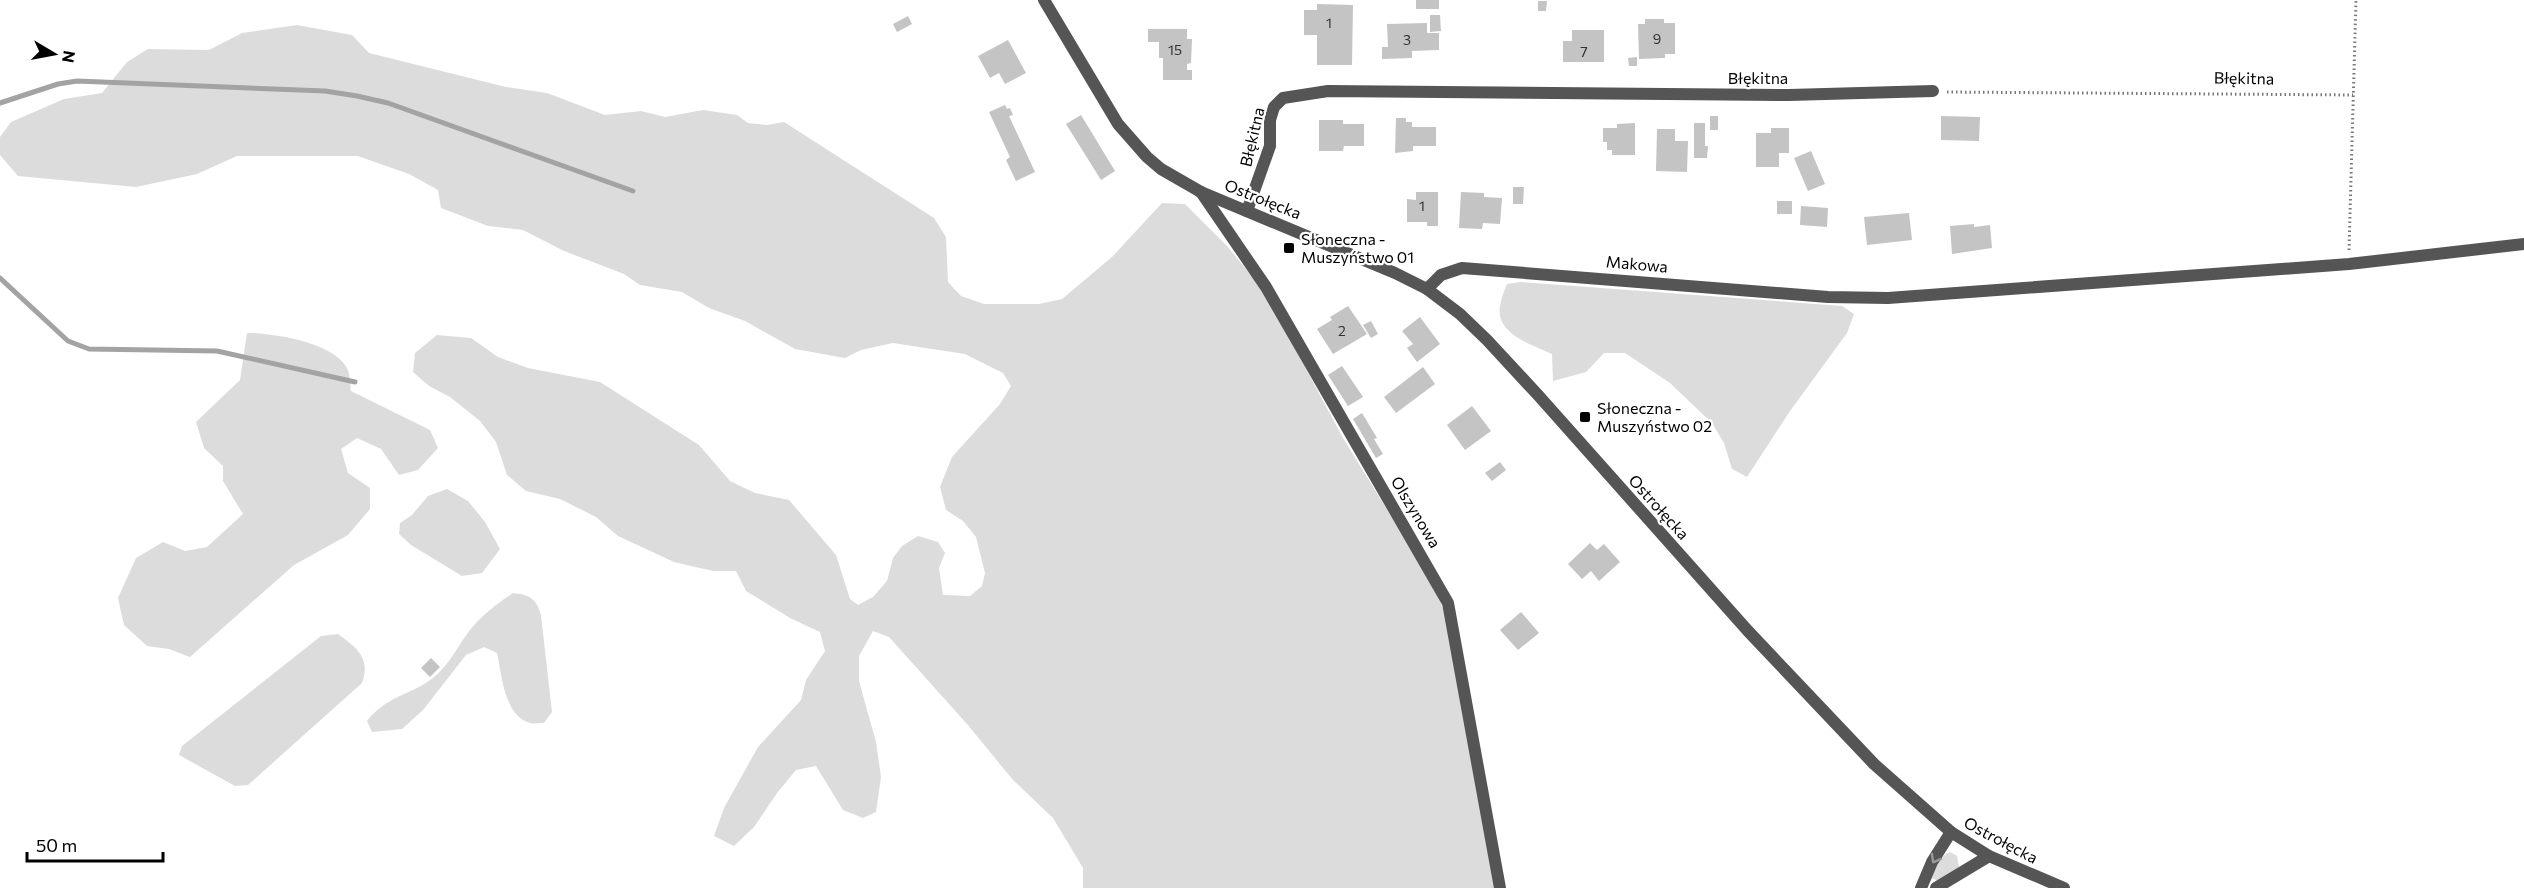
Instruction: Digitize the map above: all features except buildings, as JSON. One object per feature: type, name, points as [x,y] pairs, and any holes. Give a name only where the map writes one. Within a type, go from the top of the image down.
[{"type":"street","name":"Ostrołęcka","points":[[1044,0],[1118,124],[1147,157],[1161,169],[1201,192],[1348,252],[1427,289],[1460,314],[1487,340],[1748,631],[1874,764],[1951,832],[1989,856],[2064,888]]},
{"type":"street","name":"Błękitna","points":[[1247,211],[1270,146],[1270,120],[1274,107],[1283,98],[1328,91],[1789,95],[1933,91]]},
{"type":"street","name":"Olszynowa","points":[[1201,192],[1266,287],[1448,603],[1500,888]]},
{"type":"street","name":"Makowa","points":[[1427,289],[1441,275],[1462,268],[1852,297],[1918,297],[2349,264],[2524,244]]},
{"type":"street","points":[[1920,888],[1932,862],[1951,832]]},
{"type":"street","points":[[1936,888],[1989,856]]},
{"type":"path","points":[[2349,264],[2356,0]]},
{"type":"path","name":"Błękitna","points":[[1933,91],[2353,95]]},
{"type":"shaded area","points":[[297,25],[352,35],[369,53],[506,87],[547,93],[605,115],[641,111],[665,117],[703,110],[737,115],[748,123],[767,125],[784,122],[934,218],[946,237],[948,282],[961,296],[984,304],[1039,304],[1062,299],[1112,257],[1162,203],[1185,204],[1227,246],[1264,291],[1343,438],[1434,586],[1446,617],[1495,888],[1083,888],[1083,868],[1053,818],[1013,780],[967,724],[889,637],[873,631],[859,656],[859,681],[876,742],[881,777],[876,812],[863,818],[843,810],[816,766],[796,770],[754,827],[734,846],[714,836],[724,808],[758,747],[801,700],[806,680],[825,651],[820,632],[790,618],[746,591],[736,571],[713,571],[674,562],[618,536],[596,517],[560,499],[526,491],[507,475],[496,442],[480,421],[450,397],[429,386],[413,372],[415,353],[437,335],[471,338],[498,357],[528,368],[600,382],[699,445],[730,481],[755,493],[789,500],[836,555],[850,599],[858,605],[873,597],[887,581],[893,558],[902,546],[918,536],[938,542],[945,553],[939,568],[943,595],[970,596],[982,586],[985,573],[976,537],[963,521],[946,510],[940,487],[952,457],[1000,404],[1011,386],[1003,373],[965,354],[893,343],[861,350],[845,358],[795,349],[745,321],[709,308],[682,292],[640,285],[624,274],[564,251],[523,230],[488,226],[441,208],[438,190],[409,174],[358,156],[237,156],[197,174],[136,187],[18,176],[0,155],[0,137],[11,122],[64,99],[102,93],[127,62],[148,49],[209,50],[242,33]]},
{"type":"shaded area","points":[[1521,282],[1842,306],[1854,314],[1847,333],[1790,411],[1747,477],[1732,469],[1724,443],[1712,423],[1670,383],[1625,353],[1604,353],[1586,372],[1553,381],[1552,354],[1517,337],[1503,324],[1500,316],[1500,303],[1507,284]]},
{"type":"shaded area","points":[[247,333],[287,337],[329,352],[340,359],[347,368],[351,391],[430,430],[438,448],[418,470],[399,475],[381,449],[357,438],[341,449],[348,473],[370,488],[370,509],[348,535],[294,565],[190,657],[169,649],[147,646],[124,625],[118,598],[136,558],[163,542],[185,551],[207,547],[243,514],[223,481],[223,466],[204,448],[196,422],[240,380]]},
{"type":"shaded area","points":[[447,489],[468,501],[485,522],[500,549],[482,573],[462,576],[411,545],[399,534],[400,523],[412,515],[428,496]]},
{"type":"shaded area","points":[[513,593],[532,598],[541,615],[552,712],[544,723],[530,723],[521,719],[515,712],[506,694],[497,653],[484,647],[466,655],[423,710],[402,729],[372,732],[367,721],[374,713],[390,701],[433,678],[448,662],[475,624]]},
{"type":"shaded area","points":[[338,634],[356,649],[363,660],[365,667],[362,683],[248,785],[235,786],[179,755],[182,746],[321,636]]},
{"type":"shaded area","points":[[1950,852],[1957,856],[1959,866],[1955,873],[1938,881],[1932,878],[1938,862]]},
{"type":"waterway","points":[[0,103],[58,84],[77,81],[325,91],[388,103],[633,191]]},
{"type":"waterway","points":[[0,278],[68,341],[89,349],[217,351],[355,382]]},
{"type":"place","name":"Słoneczna - Muszyństwo 01","points":[[1289,248]]},
{"type":"place","name":"Słoneczna - Muszyństwo 02","points":[[1585,417]]}]
